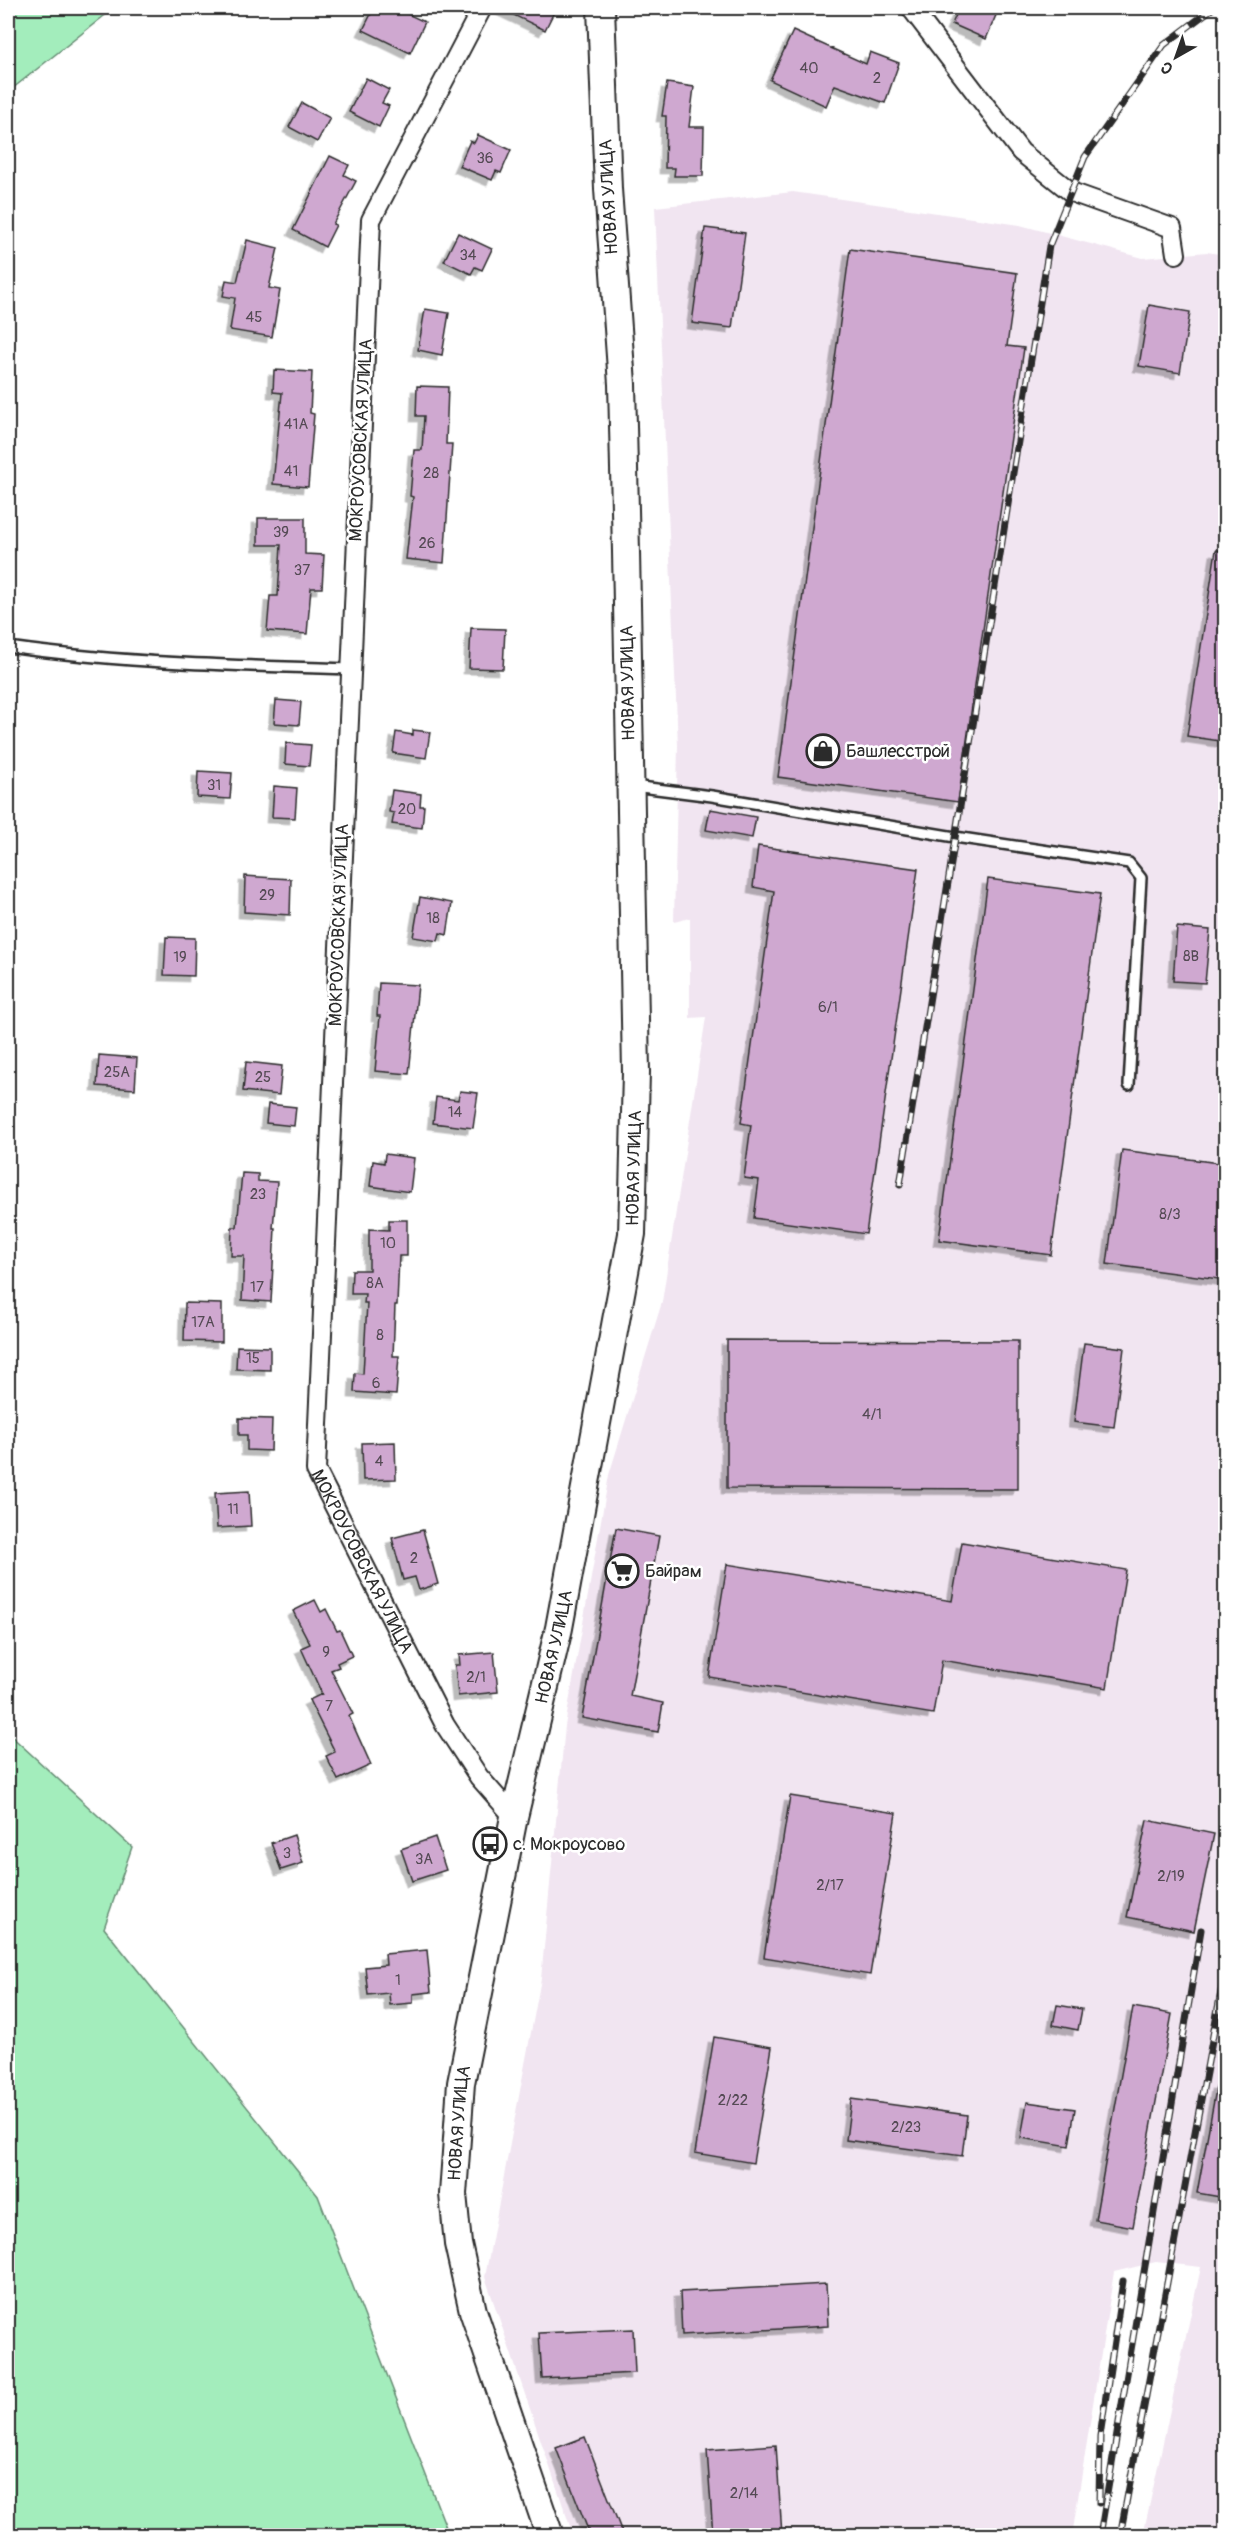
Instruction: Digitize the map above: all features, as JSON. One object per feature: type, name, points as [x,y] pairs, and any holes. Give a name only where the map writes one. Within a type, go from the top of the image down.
[{"type":"main road","name":"НОВАЯ УЛИЦА","points":[[550,2535],[472,2311],[458,2244],[453,2194],[461,2083],[514,1817],[559,1628],[632,1234],[636,1072],[622,384],[608,189],[601,8]]},
{"type":"street","name":"МОКРОУСОВСКАЯ УЛИЦА","points":[[482,8],[371,220],[316,1470],[445,1725],[479,1777],[514,1817]]},
{"type":"street","points":[[911,8],[1021,152],[1071,192],[1172,228],[1176,254]]},
{"type":"lane","points":[[8,647],[50,653],[208,665],[350,669]]},
{"type":"lane","points":[[630,786],[712,796],[1129,863],[1141,878],[1129,1084]]},
{"type":"shaded area","points":[[793,192],[1020,225],[1143,258],[1207,252],[1225,255],[1225,2535],[1143,2535],[1201,2267],[1156,2262],[1114,2272],[1072,2536],[573,2535],[485,2277],[541,1979],[565,1726],[609,1475],[662,1302],[706,1017],[690,1018],[690,918],[674,922],[678,745],[655,207]]},
{"type":"green space","points":[[8,8],[114,8],[8,92]]},
{"type":"green space","points":[[8,1733],[132,1847],[104,1928],[318,2196],[449,2535],[8,2535]]},
{"type":"building","points":[[374,8],[395,8],[425,22],[410,53],[363,30]]},
{"type":"building","points":[[499,8],[556,8],[545,30]]},
{"type":"building","points":[[959,8],[999,8],[986,39],[952,24]]},
{"type":"building","points":[[793,31],[866,64],[870,52],[899,63],[885,103],[835,85],[826,106],[770,80]]},
{"type":"building","points":[[366,78],[389,90],[382,103],[389,106],[379,127],[349,112]]},
{"type":"building","points":[[667,83],[694,87],[689,127],[704,127],[703,176],[674,176],[675,168],[665,168],[666,116],[662,116]]},
{"type":"building","points":[[302,103],[330,118],[317,142],[289,127]]},
{"type":"building","points":[[478,135],[511,150],[501,173],[496,171],[492,180],[459,166],[470,141],[474,143]]},
{"type":"building","points":[[330,156],[349,165],[344,175],[356,181],[333,224],[336,225],[325,247],[293,230]]},
{"type":"building","points":[[705,228],[745,233],[732,328],[692,323]]},
{"type":"building","points":[[458,233],[492,249],[482,270],[475,267],[471,274],[444,261]]},
{"type":"building","points":[[247,240],[278,248],[269,288],[280,290],[272,337],[230,330],[235,298],[223,296],[226,280],[237,282]]},
{"type":"building","points":[[850,249],[1017,273],[1007,346],[1024,348],[958,802],[778,777]]},
{"type":"building","points":[[1149,305],[1190,312],[1180,373],[1139,366]]},
{"type":"building","points":[[425,309],[449,313],[442,355],[418,350]]},
{"type":"building","points":[[274,370],[312,372],[310,413],[314,414],[308,487],[273,484],[282,393],[273,392]]},
{"type":"building","points":[[417,386],[448,387],[446,444],[452,444],[444,563],[406,559],[413,497],[410,496],[414,450],[422,450],[424,416],[416,416]]},
{"type":"building","points":[[258,518],[305,518],[305,554],[324,555],[322,588],[311,588],[307,634],[267,631],[270,596],[278,596],[281,545],[258,545]]},
{"type":"building","points":[[1216,550],[1226,551],[1226,742],[1187,736]]},
{"type":"building","points":[[471,628],[505,629],[503,669],[469,668]]},
{"type":"building","points":[[276,700],[301,702],[299,725],[274,723]]},
{"type":"building","points":[[413,730],[430,732],[426,758],[393,753],[396,732],[413,735]]},
{"type":"building","points":[[286,743],[311,745],[309,766],[285,764]]},
{"type":"building","points":[[198,771],[232,773],[230,799],[197,797]]},
{"type":"building","points":[[274,786],[297,788],[295,818],[272,817]]},
{"type":"building","points":[[392,790],[421,794],[420,806],[424,806],[422,828],[392,824],[394,813],[389,812]]},
{"type":"building","points":[[710,809],[756,817],[752,838],[706,830]]},
{"type":"building","points":[[758,846],[918,869],[866,1234],[754,1218],[759,1180],[744,1178],[751,1125],[741,1123],[774,891],[753,887]]},
{"type":"building","points":[[245,876],[291,879],[290,915],[244,912]]},
{"type":"building","points":[[988,879],[1100,894],[1051,1255],[939,1240]]},
{"type":"building","points":[[420,897],[452,903],[447,935],[440,933],[438,941],[413,937]]},
{"type":"building","points":[[1177,927],[1210,930],[1205,983],[1173,981]]},
{"type":"building","points":[[166,937],[195,938],[194,976],[164,975]]},
{"type":"building","points":[[379,983],[418,985],[409,1074],[375,1071],[380,1016],[377,1016]]},
{"type":"building","points":[[99,1055],[137,1058],[135,1089],[97,1086]]},
{"type":"building","points":[[246,1062],[282,1066],[279,1095],[243,1091]]},
{"type":"building","points":[[460,1091],[478,1093],[473,1128],[433,1123],[436,1097],[458,1100]]},
{"type":"building","points":[[268,1104],[296,1107],[294,1126],[266,1123]]},
{"type":"building","points":[[1122,1150],[1226,1164],[1226,1280],[1107,1264]]},
{"type":"building","points":[[385,1154],[414,1158],[410,1192],[370,1186],[373,1161],[384,1163]]},
{"type":"building","points":[[242,1173],[258,1174],[258,1181],[277,1182],[271,1302],[242,1300],[244,1256],[231,1256],[232,1227],[237,1227]]},
{"type":"building","points":[[389,1220],[407,1220],[407,1256],[399,1256],[397,1305],[395,1305],[393,1356],[399,1356],[396,1395],[354,1392],[355,1373],[363,1374],[367,1303],[364,1303],[365,1294],[351,1294],[352,1270],[369,1270],[369,1229],[389,1230]]},
{"type":"building","points":[[185,1303],[222,1304],[222,1342],[184,1341]]},
{"type":"building","points":[[727,1340],[1018,1341],[1018,1489],[727,1488]]},
{"type":"building","points":[[1084,1343],[1124,1348],[1114,1427],[1074,1422]]},
{"type":"building","points":[[237,1346],[270,1347],[270,1370],[236,1369]]},
{"type":"building","points":[[239,1418],[272,1419],[271,1451],[247,1450],[247,1435],[239,1435]]},
{"type":"building","points":[[395,1442],[396,1479],[363,1480],[362,1443]]},
{"type":"building","points":[[249,1491],[251,1526],[217,1528],[215,1493]]},
{"type":"building","points":[[616,1528],[659,1536],[630,1696],[663,1703],[658,1732],[582,1718]]},
{"type":"building","points":[[423,1530],[438,1584],[419,1590],[415,1577],[403,1580],[392,1538]]},
{"type":"building","points":[[962,1542],[1126,1570],[1107,1688],[942,1660],[933,1714],[709,1677],[727,1564],[952,1601]]},
{"type":"building","points":[[315,1600],[321,1612],[326,1609],[337,1631],[340,1630],[352,1656],[337,1663],[339,1667],[331,1670],[353,1714],[349,1716],[371,1765],[338,1780],[326,1756],[335,1752],[309,1700],[322,1694],[301,1648],[310,1644],[293,1611]]},
{"type":"building","points":[[494,1652],[498,1692],[458,1696],[455,1665],[460,1665],[459,1655]]},
{"type":"building","points":[[790,1796],[896,1813],[870,1975],[764,1957]]},
{"type":"building","points":[[1147,1820],[1214,1834],[1194,1931],[1127,1917]]},
{"type":"building","points":[[294,1835],[303,1863],[281,1870],[271,1843]]},
{"type":"building","points":[[435,1837],[446,1870],[412,1881],[401,1849]]},
{"type":"building","points":[[427,1950],[431,1992],[413,1994],[413,2003],[390,2005],[389,1993],[368,1995],[365,1967],[386,1965],[385,1954]]},
{"type":"building","points":[[1057,2005],[1082,2009],[1078,2030],[1053,2025]]},
{"type":"building","points":[[1133,2007],[1172,2014],[1133,2227],[1095,2220]]},
{"type":"building","points":[[714,2037],[772,2047],[753,2163],[695,2153]]},
{"type":"building","points":[[1217,2084],[1226,2085],[1226,2198],[1197,2193]]},
{"type":"building","points":[[851,2099],[967,2115],[962,2156],[846,2140]]},
{"type":"building","points":[[1027,2102],[1075,2109],[1069,2146],[1021,2138]]},
{"type":"building","points":[[826,2284],[828,2326],[682,2335],[680,2292]]},
{"type":"building","points":[[633,2329],[635,2373],[542,2378],[539,2333]]},
{"type":"building","points":[[585,2437],[623,2535],[590,2535],[556,2448]]},
{"type":"building","points":[[776,2445],[782,2535],[713,2535],[707,2450]]},
{"type":"railway","points":[[900,1185],[1049,246],[1085,157],[1164,45],[1213,8]]},
{"type":"railway","points":[[1100,2536],[1201,1930]]},
{"type":"railway","points":[[1120,2536],[1226,1965]]},
{"type":"railway","points":[[1099,2503],[1100,2436],[1123,2281]]},
{"type":"place","name":"Башлесстрой","points":[[823,751]]},
{"type":"place","name":"Байрам","points":[[622,1571]]},
{"type":"place","name":"с. Мокроусово","points":[[490,1844]]}]
